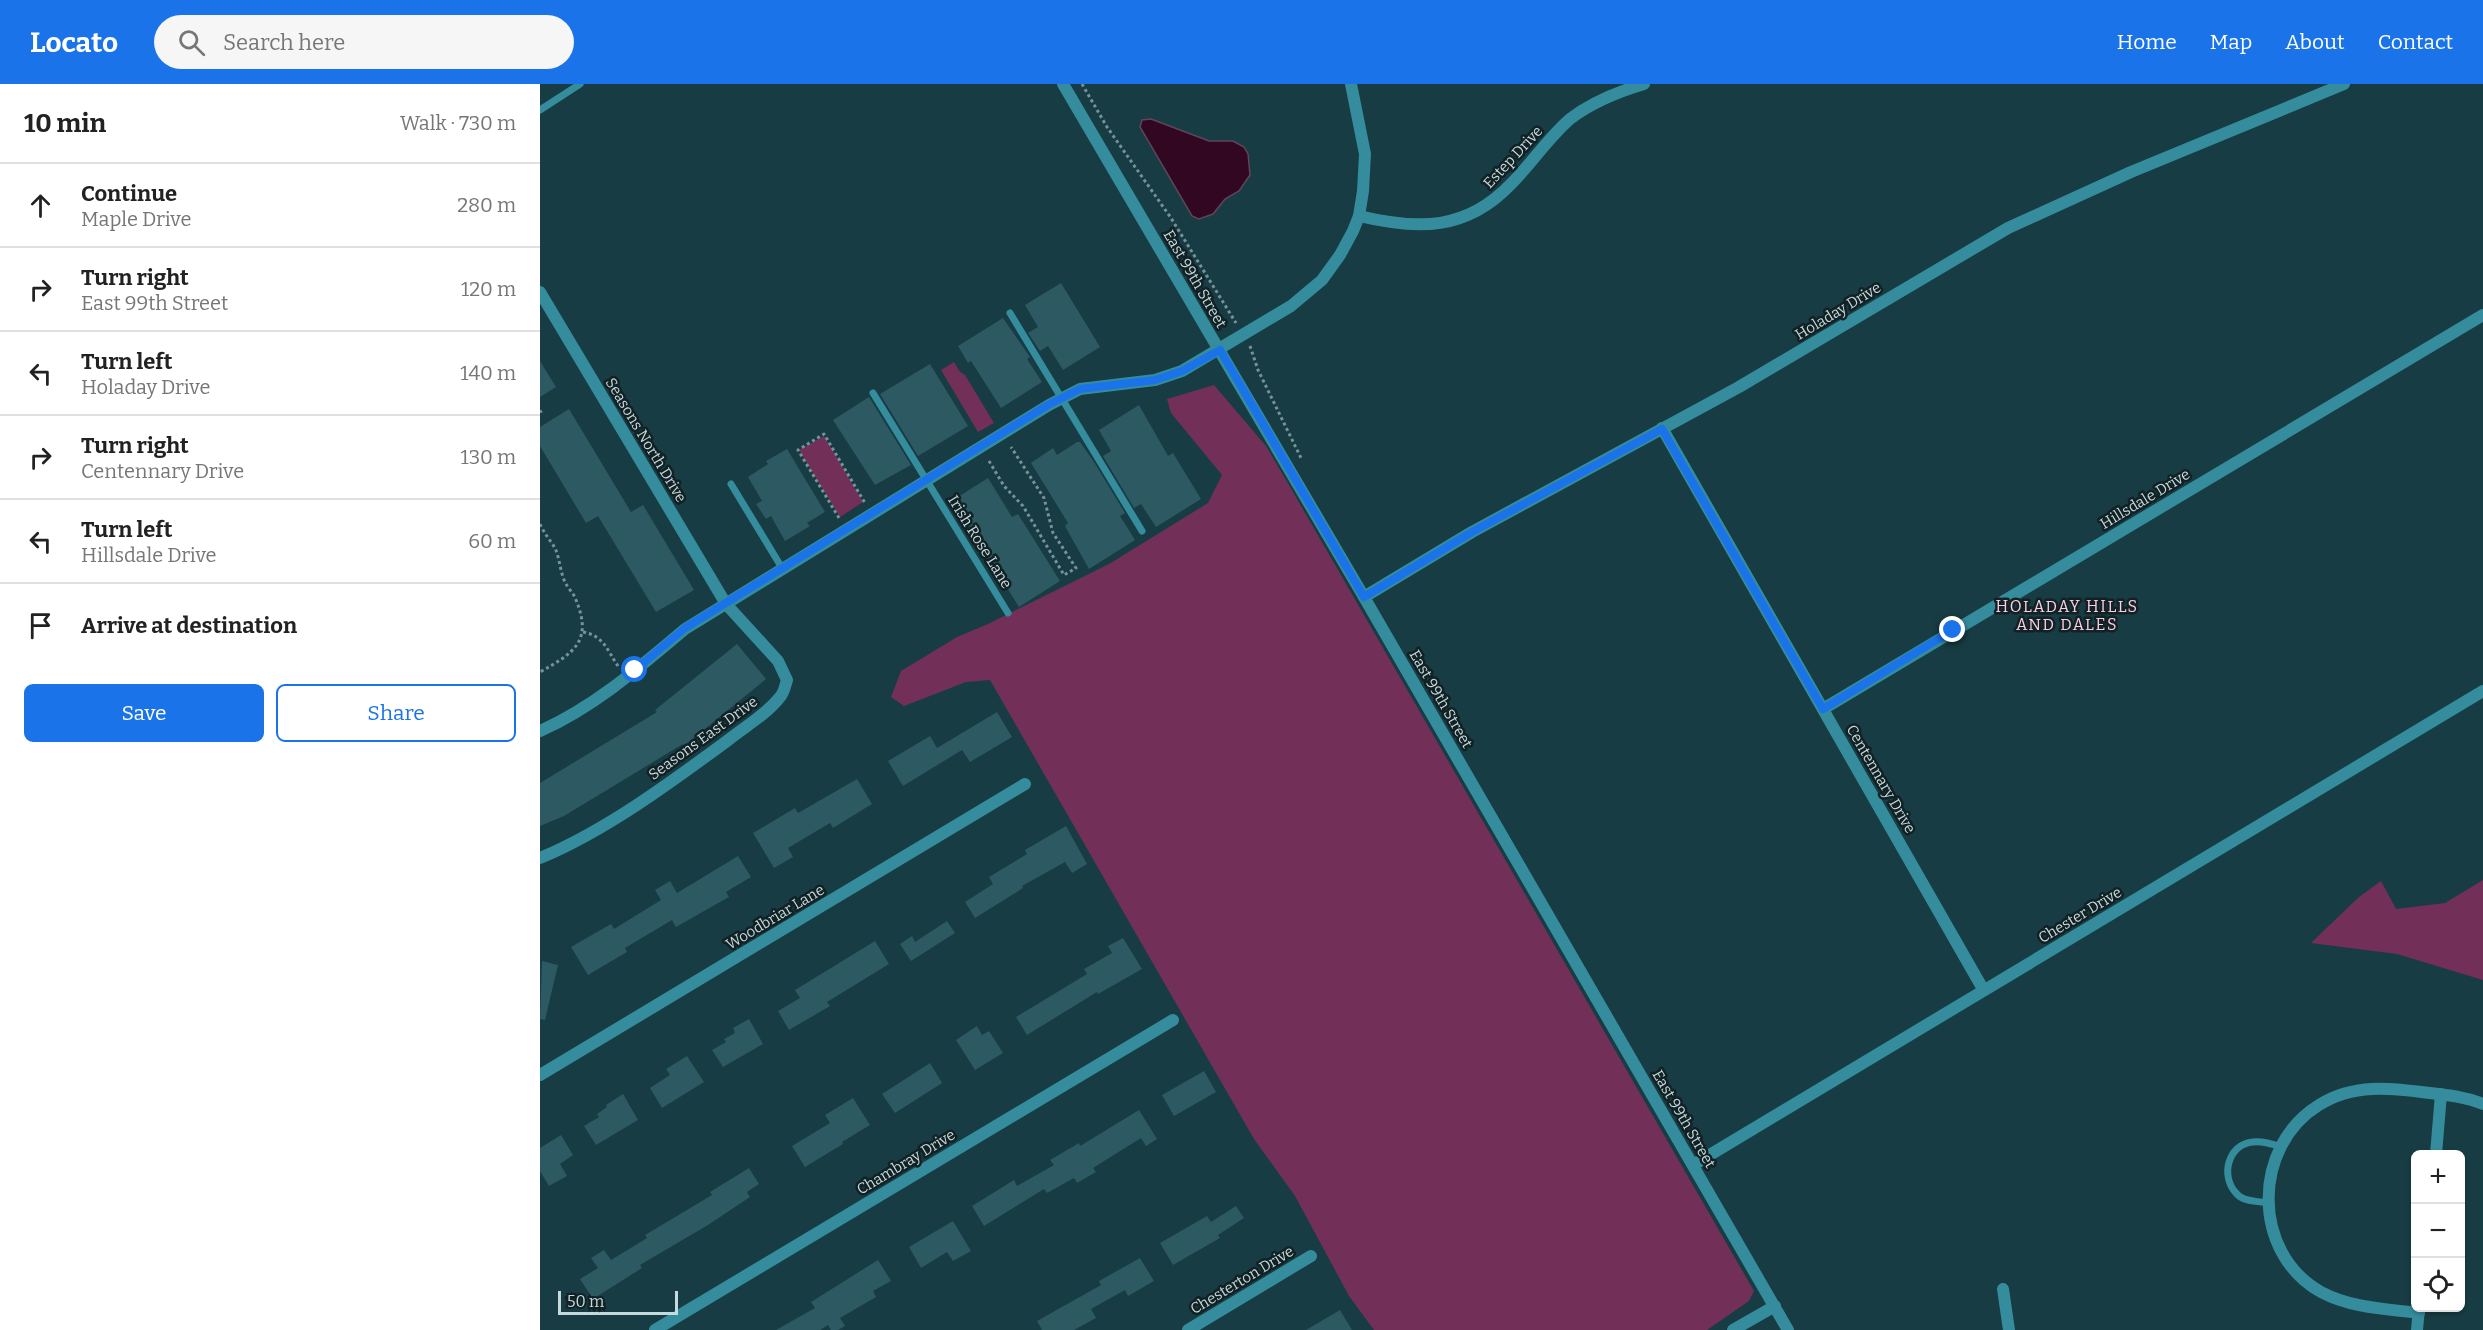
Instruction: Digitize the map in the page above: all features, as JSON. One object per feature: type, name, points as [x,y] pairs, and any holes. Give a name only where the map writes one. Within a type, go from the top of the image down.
[{"type":"street","name":"East 99th Street","points":[[1063,84],[1364,597],[1788,1330]]},
{"type":"street","points":[[540,732],[570,718],[635,670],[685,628],[1063,398],[1080,389],[1155,380],[1182,371],[1291,306],[1312,289],[1340,255],[1359,216],[1365,154],[1351,84]]},
{"type":"street","name":"Estep Drive","points":[[1359,216],[1397,224],[1422,226],[1443,223],[1470,213],[1504,190],[1550,139],[1581,112],[1606,97],[1644,84]]},
{"type":"street","name":"Holaday Drive","points":[[1364,597],[1472,532],[1739,387],[2008,228],[2131,172],[2344,84]]},
{"type":"street","name":"Seasons North Drive","points":[[540,292],[726,604]]},
{"type":"street","name":"Hillsdale Drive","points":[[1823,709],[2483,315]]},
{"type":"street","name":"Centennary Drive","points":[[1662,429],[1983,989]]},
{"type":"street","name":"Seasons East Drive","points":[[540,858],[557,851],[651,795],[762,715],[781,696],[787,680],[778,661],[726,604]]},
{"type":"street","name":"Chester Drive","points":[[1693,1165],[2483,691]]},
{"type":"street","name":"Woodbriar Lane","points":[[540,1075],[1025,784]]},
{"type":"street","name":"Chambray Drive","points":[[655,1330],[1173,1020]]},
{"type":"street","points":[[2411,1309],[2349,1303],[2319,1291],[2303,1279],[2280,1248],[2272,1228],[2268,1203],[2271,1172],[2281,1147],[2293,1128],[2307,1113],[2319,1104],[2349,1092],[2368,1088],[2392,1088],[2442,1094],[2483,1104]]},
{"type":"street","points":[[2436,1150],[2442,1094]]},
{"type":"street","name":"Chesterton Drive","points":[[1188,1330],[1311,1256]]},
{"type":"street","points":[[2003,1289],[2009,1330]]},
{"type":"street","points":[[1733,1330],[1775,1306]]},
{"type":"street","points":[[2417,1330],[2419,1312]]},
{"type":"lane","points":[[540,110],[580,84]]},
{"type":"lane","points":[[1010,313],[1142,531]]},
{"type":"lane","name":"Irish Rose Lane","points":[[873,393],[1008,613]]},
{"type":"lane","points":[[731,484],[782,568]]},
{"type":"lane","points":[[2268,1203],[2249,1200],[2236,1194],[2228,1179],[2229,1162],[2232,1153],[2246,1143],[2265,1142],[2281,1147]]},
{"type":"path","points":[[1082,84],[1107,127],[1171,218],[1233,318]]},
{"type":"path","points":[[1252,349],[1258,370],[1291,441]]},
{"type":"path","points":[[839,519],[798,450],[824,434],[865,503]]},
{"type":"path","points":[[989,461],[1004,486],[1023,506],[1064,575],[1076,568],[1053,533],[1044,498],[1011,447]]},
{"type":"path","points":[[540,524],[554,548],[565,582],[575,598],[582,619],[583,632],[578,645],[568,656],[540,672]]},
{"type":"path","points":[[583,632],[592,634],[603,641],[619,667]]},
{"type":"shaded area","points":[[1151,119],[1209,141],[1233,141],[1244,147],[1248,154],[1250,175],[1239,191],[1225,199],[1213,214],[1199,219],[1192,216],[1140,127],[1142,120]]},
{"type":"shaded area","points":[[954,362],[960,372],[965,375],[994,423],[978,432],[941,370]]},
{"type":"shaded area","points":[[1214,385],[1266,446],[1754,1291],[1749,1301],[1707,1330],[1374,1330],[1349,1296],[1295,1196],[1254,1139],[990,680],[966,682],[904,706],[891,697],[901,671],[957,637],[1109,564],[1208,503],[1222,475],[1171,413],[1167,399]]},
{"type":"shaded area","points":[[824,436],[863,502],[840,517],[799,450]]},
{"type":"shaded area","points":[[2483,880],[2483,980],[2397,954],[2311,943],[2359,897],[2381,881],[2396,909],[2445,903]]},
{"type":"building","points":[[1061,283],[1100,347],[1063,370],[1048,346],[1040,351],[1028,333],[1038,327],[1025,305]]},
{"type":"building","points":[[1003,318],[1030,357],[1027,359],[1042,382],[1001,408],[971,361],[968,363],[958,346]]},
{"type":"building","points":[[540,361],[556,387],[540,397]]},
{"type":"building","points":[[930,364],[968,426],[918,456],[880,394]]},
{"type":"building","points":[[869,397],[911,465],[875,485],[833,420]]},
{"type":"building","points":[[1139,405],[1168,456],[1173,453],[1201,499],[1156,527],[1141,504],[1134,508],[1103,456],[1111,451],[1099,430]]},
{"type":"building","points":[[569,409],[631,512],[643,505],[694,590],[656,612],[598,516],[586,523],[540,446],[540,427]]},
{"type":"building","points":[[1080,442],[1094,462],[1125,513],[1120,516],[1135,540],[1089,569],[1065,526],[1068,523],[1031,463],[1053,448],[1057,455]]},
{"type":"building","points":[[787,449],[825,512],[807,523],[810,526],[785,541],[771,516],[766,519],[756,504],[762,501],[748,477],[768,464],[766,461]]},
{"type":"building","points":[[988,478],[1012,517],[1018,514],[1060,581],[1019,607],[953,500]]},
{"type":"building","points":[[737,644],[766,679],[684,746],[683,744],[564,816],[540,826],[540,783],[657,712],[655,710]]},
{"type":"building","points":[[997,712],[1012,737],[970,762],[962,750],[903,786],[888,761],[930,736],[937,748]]},
{"type":"building","points":[[857,779],[872,804],[833,828],[830,823],[788,848],[793,857],[774,868],[753,833],[795,808],[798,813]]},
{"type":"building","points":[[1066,826],[1087,864],[1072,873],[1065,862],[1022,886],[1023,888],[975,918],[965,902],[993,884],[989,877],[1027,854],[1025,850]]},
{"type":"building","points":[[738,856],[751,877],[726,892],[729,897],[676,927],[672,920],[625,948],[627,952],[588,975],[571,947],[611,924],[614,929],[661,900],[655,890],[670,881],[677,893]]},
{"type":"building","points":[[947,921],[955,933],[911,961],[900,944],[912,936],[915,942]]},
{"type":"building","points":[[1123,938],[1142,969],[1098,994],[1097,992],[1027,1035],[1016,1017],[1087,974],[1084,969],[1112,953],[1108,946]]},
{"type":"building","points":[[875,941],[889,964],[827,1002],[830,1006],[789,1030],[778,1011],[800,998],[795,990]]},
{"type":"building","points":[[542,961],[558,965],[545,1020],[540,1019]]},
{"type":"building","points":[[749,1019],[763,1044],[723,1067],[712,1050],[726,1042],[724,1039],[735,1033],[733,1028]]},
{"type":"building","points":[[977,1026],[982,1035],[989,1031],[1003,1053],[975,1070],[956,1040]]},
{"type":"building","points":[[687,1056],[704,1082],[662,1108],[650,1088],[670,1075],[666,1069]]},
{"type":"building","points":[[930,1063],[942,1083],[895,1113],[882,1094]]},
{"type":"building","points":[[1204,1071],[1216,1092],[1174,1116],[1162,1095]]},
{"type":"building","points":[[623,1094],[638,1120],[596,1145],[584,1126],[599,1117],[597,1114],[607,1107],[606,1105]]},
{"type":"building","points":[[853,1098],[870,1125],[805,1167],[792,1146],[830,1123],[825,1115]]},
{"type":"building","points":[[1139,1110],[1157,1139],[1146,1146],[1141,1138],[1093,1168],[1096,1172],[1077,1183],[1074,1178],[1047,1193],[1044,1189],[984,1226],[972,1206],[1014,1180],[1017,1186],[1054,1165],[1050,1160],[1079,1143],[1080,1146]]},
{"type":"building","points":[[561,1135],[573,1155],[560,1164],[567,1176],[549,1186],[540,1171],[540,1148]]},
{"type":"building","points":[[749,1168],[759,1184],[747,1192],[750,1197],[640,1265],[642,1268],[593,1299],[580,1279],[598,1268],[591,1258],[604,1250],[611,1260],[647,1238],[645,1235],[712,1195],[710,1192]]},
{"type":"building","points":[[1236,1206],[1244,1218],[1218,1235],[1220,1238],[1173,1265],[1160,1243],[1207,1216],[1211,1222]]},
{"type":"building","points":[[953,1221],[971,1251],[953,1261],[947,1252],[921,1268],[909,1247]]},
{"type":"building","points":[[1140,1258],[1154,1281],[1128,1296],[1125,1290],[1091,1309],[1096,1318],[1074,1330],[1042,1330],[1037,1321],[1101,1285],[1099,1281]]},
{"type":"building","points":[[878,1260],[891,1281],[873,1291],[876,1297],[840,1318],[845,1326],[838,1330],[831,1330],[828,1325],[820,1330],[776,1330],[815,1308],[811,1302]]},
{"type":"building","points":[[1340,1310],[1352,1330],[1306,1330]]},
{"type":"district","name":"HOLADAY HILLS AND DALES","points":[[2067,615]]},
{"type":"route","points":[[635,670],[685,628],[1048,405],[1080,389],[1155,380],[1182,371],[1220,350],[1364,597],[1472,532],[1621,449],[1662,429],[1823,709],[1953,630]]}]
